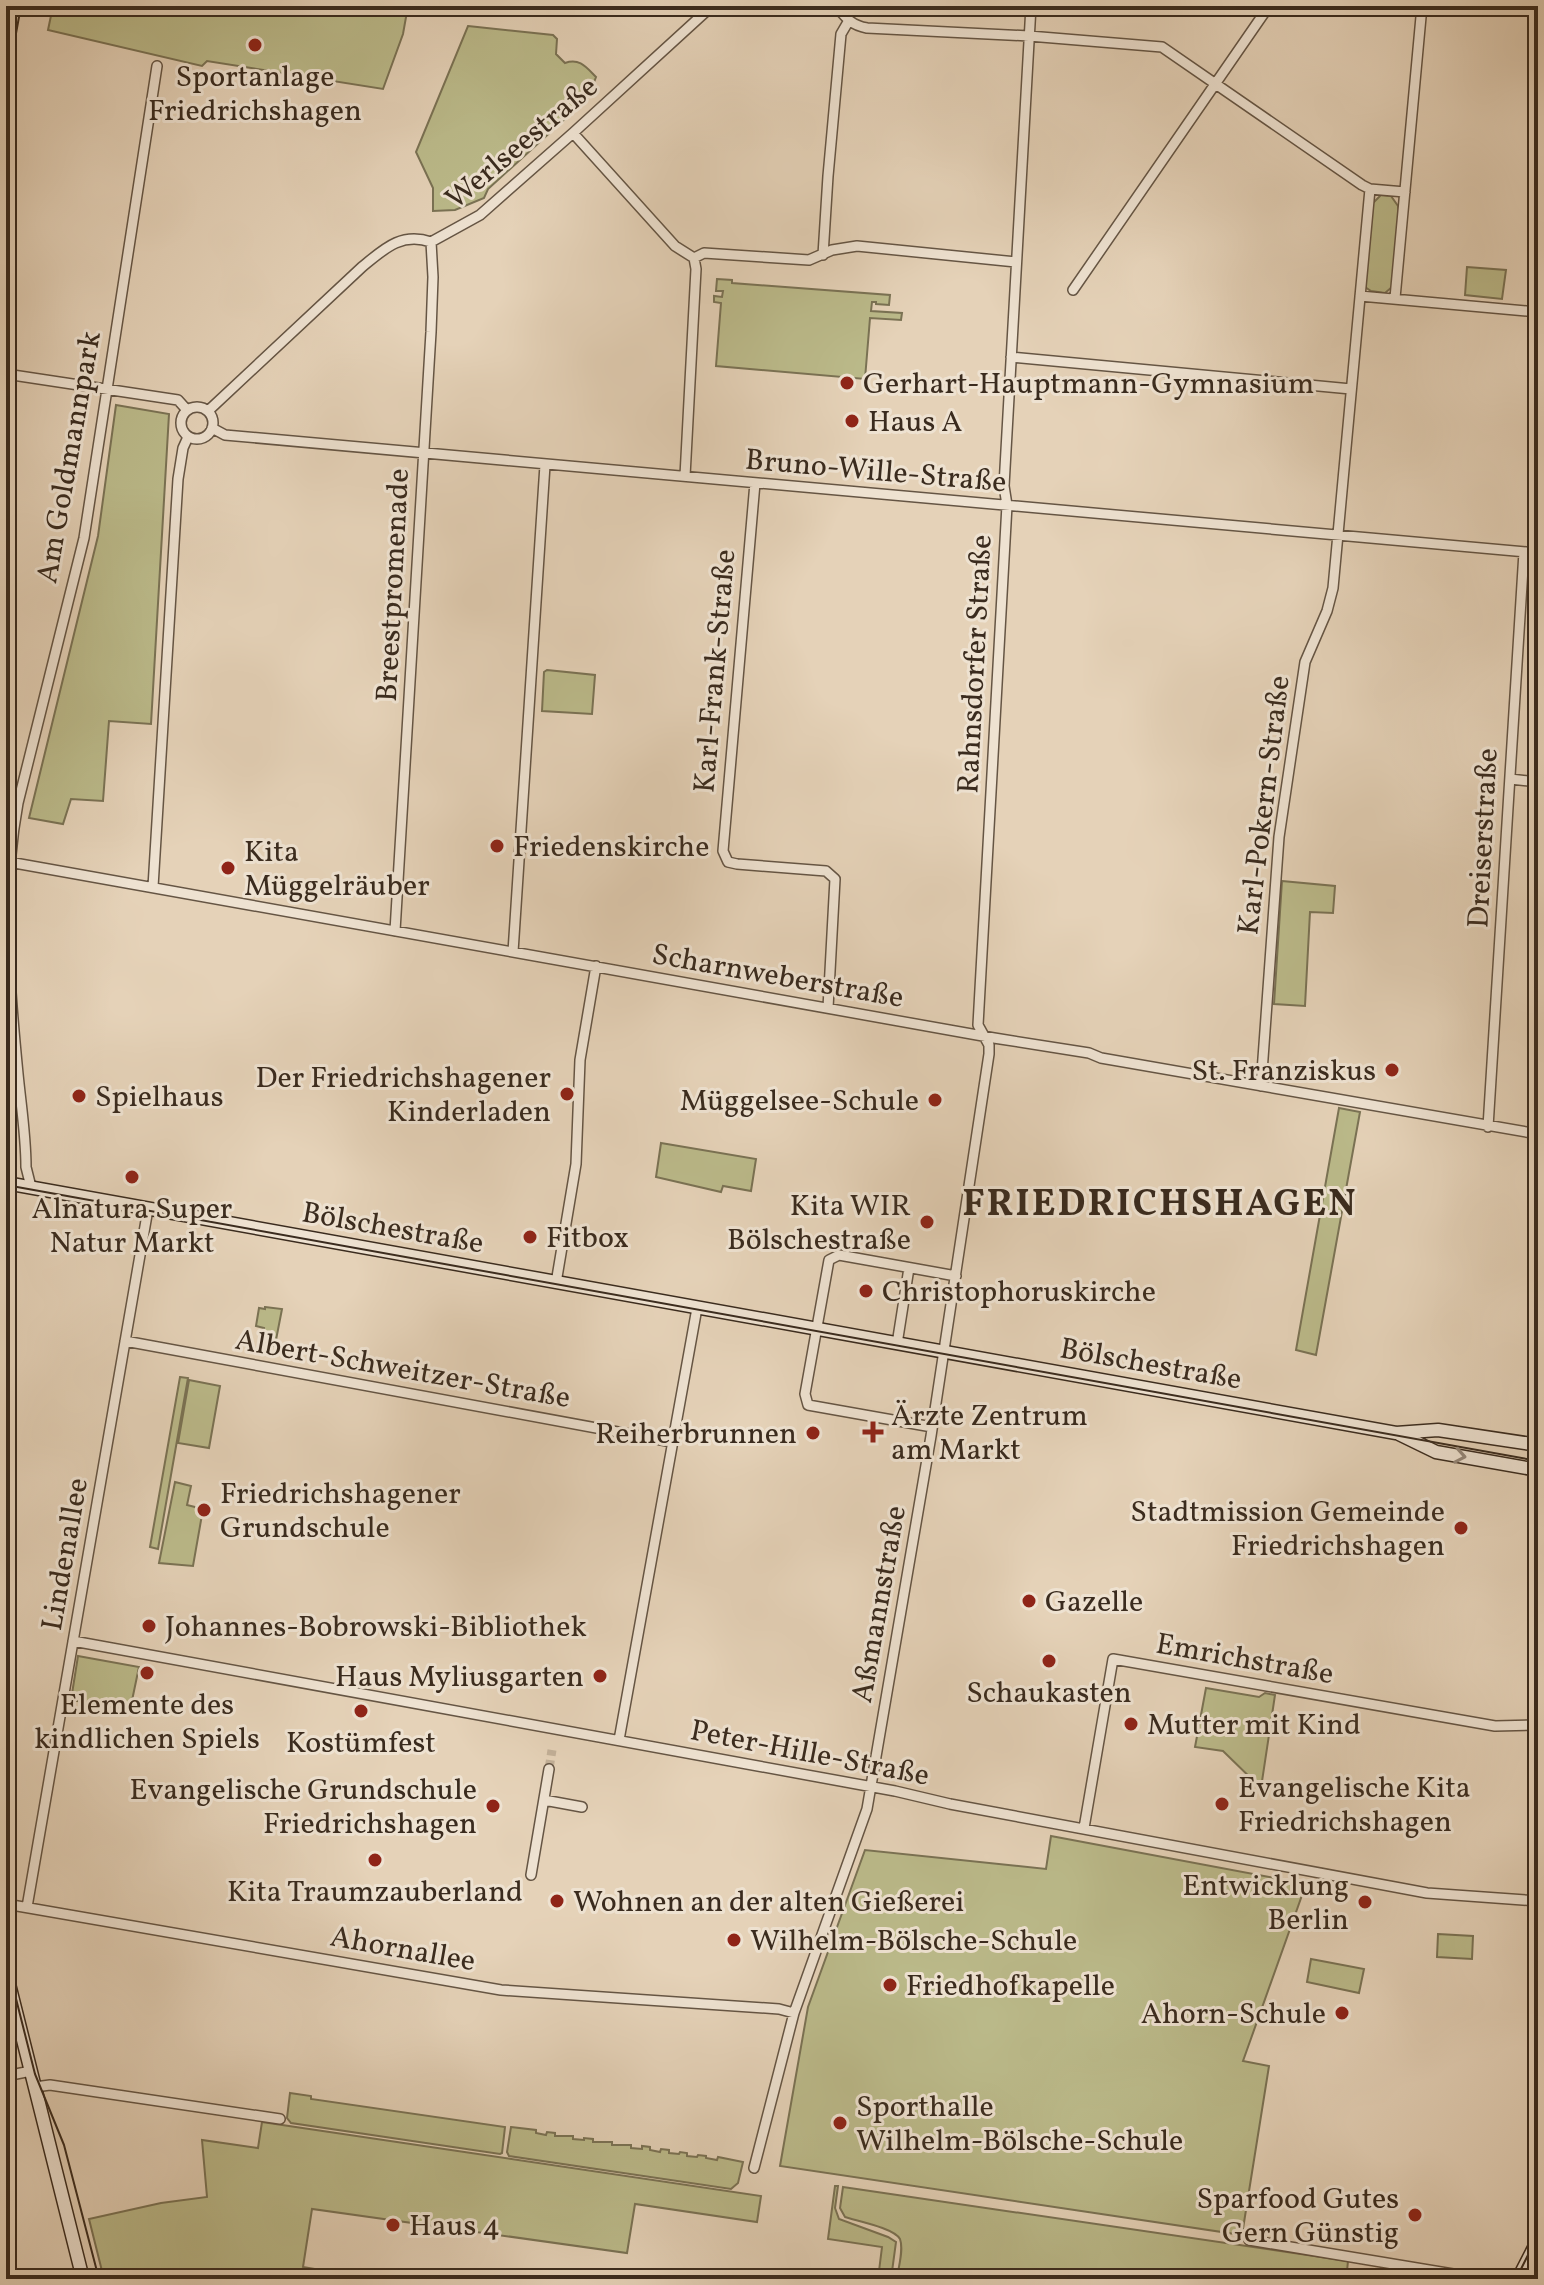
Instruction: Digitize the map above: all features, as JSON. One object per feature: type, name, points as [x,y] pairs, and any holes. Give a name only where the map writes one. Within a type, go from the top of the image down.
[{"type":"street","points":[[6,20],[9,6]]},
{"type":"street","name":"Werlseestraße","points":[[208,411],[382,251],[410,237],[431,242],[480,215],[711,6]]},
{"type":"street","points":[[836,6],[848,22],[867,28],[1029,36],[1162,47],[1370,189],[1405,192]]},
{"type":"street","name":"Rahnsdorfer Straße","points":[[985,1036],[978,1025],[1031,6]]},
{"type":"street","points":[[1073,290],[1269,6]]},
{"type":"street","points":[[1395,298],[1422,6]]},
{"type":"street","points":[[823,255],[841,34],[848,22]]},
{"type":"street","name":"Am Goldmannpark","points":[[31,1187],[26,1167],[9,970],[9,862],[18,803],[84,538],[157,66]]},
{"type":"street","points":[[573,133],[675,246],[694,258],[696,269],[685,476]]},
{"type":"street","name":"Karl-Pokern-Straße","points":[[1261,1086],[1278,847],[1305,662],[1332,599],[1370,189]]},
{"type":"street","name":"Breestpromenade","points":[[395,931],[424,455],[433,277],[431,242]]},
{"type":"street","points":[[694,258],[704,253],[809,260],[839,248],[857,246],[1016,262]]},
{"type":"street","points":[[1360,296],[1538,312]]},
{"type":"street","points":[[1011,357],[1351,389]]},
{"type":"street","points":[[6,374],[178,400],[187,410]]},
{"type":"street","points":[[194,407],[208,411],[213,419],[209,434],[195,439],[188,437],[180,424],[182,416],[194,407]]},
{"type":"street","name":"Bruno-Wille-Straße","points":[[212,428],[225,435],[424,455],[1538,553]]},
{"type":"street","points":[[153,887],[178,479],[188,437]]},
{"type":"street","points":[[513,952],[545,465]]},
{"type":"street","name":"Karl-Frank-Straße","points":[[755,483],[723,851],[728,862],[737,864],[832,874],[835,879],[828,1008]]},
{"type":"street","name":"Dreiserstraße","points":[[1488,1127],[1524,552]]},
{"type":"street","points":[[1510,779],[1538,782]]},
{"type":"street","name":"Scharnweberstraße","points":[[9,862],[1538,1134]]},
{"type":"street","points":[[556,1283],[577,1156],[582,1041],[596,966]]},
{"type":"street","name":"Aßmannstraße","points":[[754,2168],[794,2013],[867,1809],[956,1276],[989,1054],[985,1036]]},
{"type":"street","name":"Bölschestraße","points":[[6,1183],[1396,1433],[1443,1430],[1538,1445]]},
{"type":"street","name":"Lindenallee","points":[[27,1907],[148,1209]]},
{"type":"street","points":[[932,1427],[808,1405],[805,1394],[829,1260],[839,1255],[956,1276]]},
{"type":"street","points":[[897,1344],[909,1268]]},
{"type":"street","points":[[619,1740],[697,1308]]},
{"type":"street","name":"Albert-Schweitzer-Straße","points":[[125,1341],[672,1442]]},
{"type":"street","name":"Bölschestraße","points":[[1396,1433],[1436,1452],[1538,1470]]},
{"type":"street","name":"Peter-Hille-Straße","points":[[73,1641],[619,1740],[1427,1893],[1538,1901]]},
{"type":"street","name":"Emrichstraße","points":[[1084,1828],[1113,1659],[1495,1726],[1538,1725]]},
{"type":"street","points":[[531,1875],[549,1769]]},
{"type":"street","points":[[544,1800],[582,1807]]},
{"type":"street","name":"Ahornallee","points":[[6,1904],[501,1990],[794,2013]]},
{"type":"street","points":[[6,1972],[83,2279]]},
{"type":"street","points":[[6,2076],[31,2071]]},
{"type":"street","points":[[35,2087],[50,2085],[280,2119]]},
{"type":"street","points":[[1249,2240],[1466,2278],[1495,2279]]},
{"type":"street","points":[[1518,2279],[1538,2240]]},
{"type":"street","points":[[1525,2266],[1538,2273]]},
{"type":"shaded area","name":"Sportanlage Friedrichshagen","points":[[53,6],[408,6],[403,34],[383,89],[207,61],[202,66],[48,30]]},
{"type":"shaded area","points":[[468,26],[553,35],[557,39],[556,54],[565,63],[579,63],[596,77],[588,98],[488,189],[484,198],[455,210],[433,211],[433,188],[416,152]]},
{"type":"shaded area","points":[[1381,195],[1391,196],[1399,214],[1392,287],[1385,293],[1365,287],[1373,203]]},
{"type":"shaded area","points":[[1467,267],[1506,270],[1502,299],[1465,295]]},
{"type":"shaded area","points":[[717,279],[732,280],[732,283],[890,295],[889,305],[872,302],[871,311],[902,313],[901,320],[870,318],[865,379],[716,366],[721,303],[714,302],[714,296],[722,297],[723,291],[716,291]]},
{"type":"shaded area","points":[[116,405],[169,414],[151,724],[109,721],[103,801],[71,799],[63,824],[29,818],[98,536]]},
{"type":"shaded area","points":[[544,672],[595,675],[592,714],[542,711]]},
{"type":"shaded area","points":[[1282,881],[1335,886],[1333,913],[1310,912],[1305,1006],[1274,1004]]},
{"type":"shaded area","points":[[1339,1108],[1360,1112],[1316,1355],[1296,1350]]},
{"type":"shaded area","points":[[661,1143],[756,1159],[751,1191],[723,1186],[721,1192],[656,1177]]},
{"type":"shaded area","points":[[259,1308],[282,1309],[275,1345],[271,1347],[262,1341],[264,1328],[256,1326]]},
{"type":"shaded area","points":[[180,1377],[188,1378],[158,1549],[150,1547]]},
{"type":"shaded area","points":[[189,1380],[220,1386],[209,1448],[178,1443]]},
{"type":"shaded area","points":[[175,1482],[191,1486],[187,1505],[203,1509],[193,1566],[159,1563]]},
{"type":"shaded area","points":[[78,1656],[139,1667],[130,1710],[71,1700]]},
{"type":"shaded area","points":[[1206,1688],[1259,1697],[1265,1693],[1275,1695],[1261,1788],[1223,1751],[1195,1747]]},
{"type":"shaded area","points":[[1051,1836],[1306,1884],[1243,2061],[1269,2066],[1242,2235],[780,2166],[808,2007],[865,1850],[1046,1869]]},
{"type":"shaded area","points":[[1438,1934],[1473,1936],[1472,1959],[1437,1957]]},
{"type":"shaded area","points":[[1311,1959],[1364,1969],[1359,1993],[1307,1982]]},
{"type":"shaded area","points":[[290,2093],[311,2096],[311,2099],[505,2127],[502,2153],[291,2123],[287,2118]]},
{"type":"shaded area","points":[[262,2122],[761,2196],[757,2222],[635,2204],[627,2253],[312,2209],[303,2267],[321,2270],[320,2279],[104,2279],[89,2219],[161,2203],[207,2197],[202,2140],[258,2148]]},
{"type":"shaded area","points":[[511,2127],[536,2130],[536,2133],[546,2135],[547,2132],[555,2133],[555,2136],[573,2136],[573,2139],[593,2139],[593,2142],[612,2142],[612,2145],[631,2145],[631,2148],[650,2147],[650,2150],[660,2152],[661,2149],[669,2150],[669,2153],[687,2153],[687,2156],[743,2162],[738,2183],[731,2189],[509,2156]]},
{"type":"shaded area","points":[[835,2186],[838,2186],[835,2208],[839,2219],[896,2242],[891,2279],[878,2279],[882,2247],[828,2239]]},
{"type":"shaded area","points":[[843,2187],[1348,2261],[1347,2271],[1336,2279],[1287,2274],[1286,2279],[897,2279],[900,2239],[883,2228],[845,2217],[840,2208]]},
{"type":"tunnel","points":[[549,1769],[552,1750]]},
{"type":"tram line","points":[[6,88],[21,6]]},
{"type":"tram line","points":[[6,1185],[1538,1461]]},
{"type":"tram line","points":[[6,1959],[35,2074],[64,2145],[99,2279]]},
{"type":"tram line","points":[[1516,2279],[1538,2235]]},
{"type":"place","name":"Sportanlage Friedrichshagen","points":[[255,45]]},
{"type":"place","name":"Gerhart-Hauptmann-Gymnasium","points":[[847,383]]},
{"type":"place","name":"Haus A","points":[[852,421]]},
{"type":"place","name":"Friedenskirche","points":[[497,846]]},
{"type":"place","name":"Kita Müggelräuber","points":[[228,868]]},
{"type":"place","name":"St. Franziskus","points":[[1392,1070]]},
{"type":"place","name":"Der Friedrichshagener Kinderladen","points":[[567,1094]]},
{"type":"place","name":"Spielhaus","points":[[79,1096]]},
{"type":"place","name":"Müggelsee-Schule","points":[[935,1100]]},
{"type":"place","name":"Alnatura Super Natur Markt","points":[[132,1177]]},
{"type":"place","name":"Kita WIR Bölschestraße","points":[[927,1222]]},
{"type":"place","name":"Fitbox","points":[[530,1237]]},
{"type":"place","name":"Christophoruskirche","points":[[866,1291]]},
{"type":"place","name":"Ärzte Zentrum am Markt","points":[[873,1432]]},
{"type":"place","name":"Reiherbrunnen","points":[[813,1433]]},
{"type":"place","name":"Friedrichshagener Grundschule","points":[[204,1510]]},
{"type":"place","name":"Stadtmission Gemeinde Friedrichshagen","points":[[1461,1528]]},
{"type":"place","name":"Gazelle","points":[[1029,1601]]},
{"type":"place","name":"Johannes-Bobrowski-Bibliothek","points":[[149,1626]]},
{"type":"place","name":"Schaukasten","points":[[1049,1661]]},
{"type":"place","name":"Elemente des kindlichen Spiels","points":[[147,1673]]},
{"type":"place","name":"Haus Myliusgarten","points":[[600,1676]]},
{"type":"place","name":"Kostümfest","points":[[361,1711]]},
{"type":"place","name":"Mutter mit Kind","points":[[1131,1724]]},
{"type":"place","name":"Evangelische Kita Friedrichshagen","points":[[1222,1804]]},
{"type":"place","name":"Evangelische Grundschule Friedrichshagen","points":[[493,1806]]},
{"type":"place","name":"Kita Traumzauberland","points":[[375,1860]]},
{"type":"place","name":"Wohnen an der alten Gießerei","points":[[557,1901]]},
{"type":"place","name":"Entwicklung Berlin","points":[[1365,1902]]},
{"type":"place","name":"Wilhelm-Bölsche-Schule","points":[[734,1940]]},
{"type":"place","name":"Friedhofkapelle","points":[[890,1985]]},
{"type":"place","name":"Ahorn-Schule","points":[[1342,2013]]},
{"type":"place","name":"Sporthalle Wilhelm-Bölsche-Schule","points":[[840,2123]]},
{"type":"place","name":"Sparfood Gutes Gern Günstig","points":[[1415,2215]]},
{"type":"place","name":"Haus 4","points":[[393,2225]]},
{"type":"district","name":"FRIEDRICHSHAGEN","points":[[1160,1202]]}]
